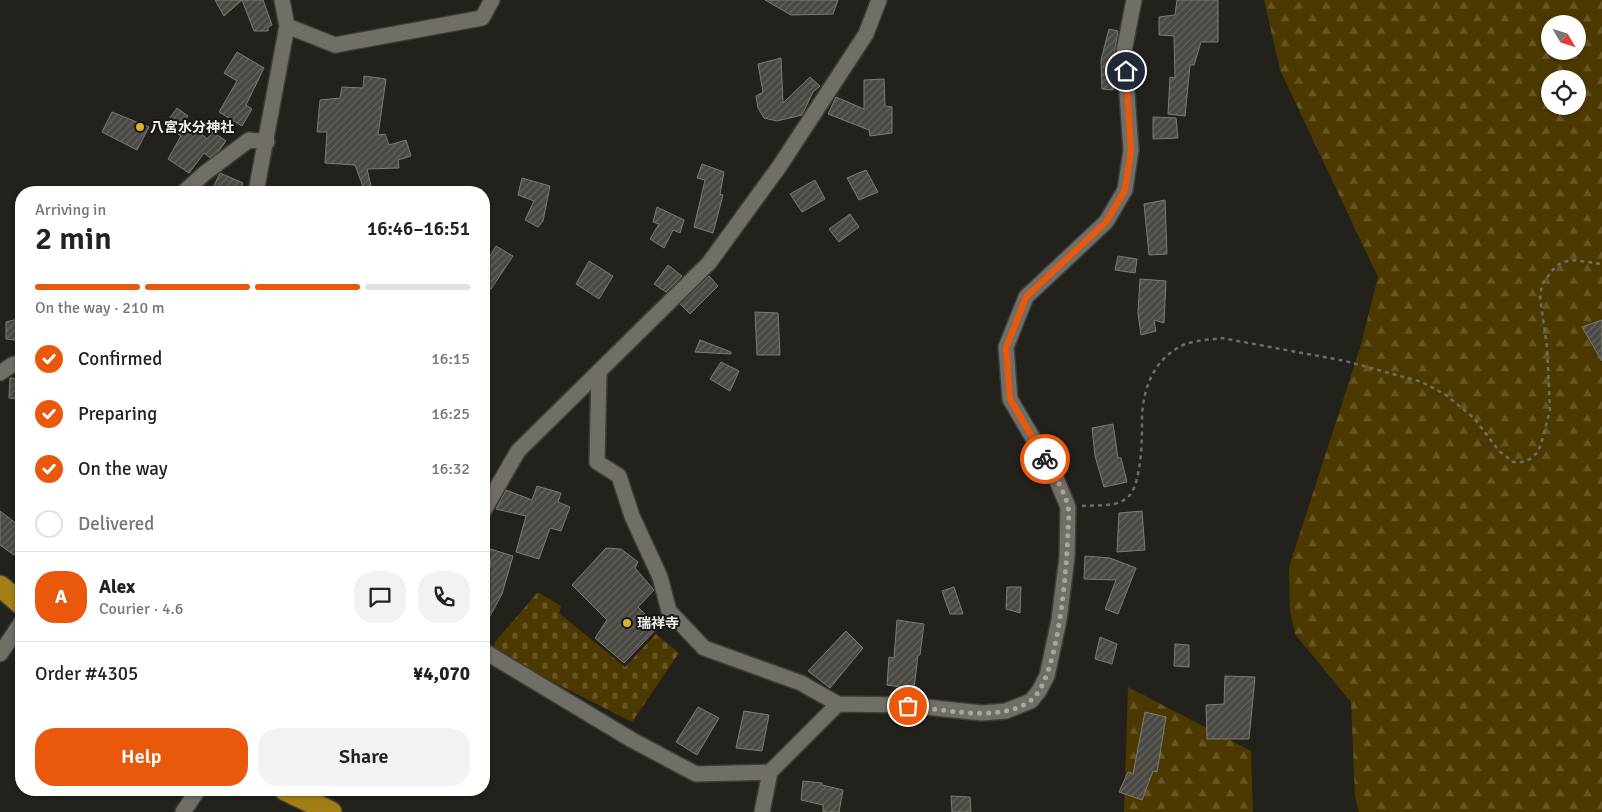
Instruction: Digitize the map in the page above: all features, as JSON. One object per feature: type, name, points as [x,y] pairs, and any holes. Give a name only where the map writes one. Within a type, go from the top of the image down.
[{"type":"highway","points":[[0,586],[15,599]]},
{"type":"highway","points":[[298,796],[331,812]]},
{"type":"street","points":[[257,186],[288,26],[282,0]]},
{"type":"street","points":[[288,26],[335,45],[482,18],[492,0]]},
{"type":"street","points":[[490,500],[518,451],[709,262],[779,167],[866,34],[879,0]]},
{"type":"street","points":[[599,371],[597,462],[619,476],[632,516],[660,577],[669,610],[704,648],[801,683],[838,704],[908,706],[982,713],[1006,711],[1031,701],[1039,691],[1046,676],[1059,620],[1067,557],[1068,507],[1055,476],[1010,399],[1006,348],[1026,297],[1106,222],[1125,190],[1131,150],[1124,52],[1134,0]]},
{"type":"street","points":[[190,186],[204,173],[249,140],[267,142]]},
{"type":"street","points":[[0,373],[15,364]]},
{"type":"street","points":[[0,654],[15,632]]},
{"type":"street","points":[[490,655],[632,740],[696,774],[770,772]]},
{"type":"street","points":[[762,812],[770,772],[838,704]]},
{"type":"street","points":[[183,812],[194,796]]},
{"type":"path","points":[[1068,507],[1113,504],[1124,500],[1131,494],[1135,487],[1139,468],[1145,394],[1152,374],[1163,359],[1181,346],[1202,340],[1222,338],[1335,359],[1422,382],[1446,395],[1474,418],[1499,450],[1513,462],[1522,462],[1530,459],[1537,453],[1541,444],[1550,410],[1547,347],[1540,297],[1542,284],[1556,266],[1563,262],[1574,260],[1602,264]]},
{"type":"green space","points":[[1264,0],[1602,0],[1602,812],[1359,812],[1355,797],[1351,702],[1295,634],[1290,611],[1289,567],[1360,348],[1378,277],[1280,70]]},
{"type":"green space","points":[[538,592],[561,606],[559,613],[625,667],[656,634],[679,653],[632,722],[492,651],[495,642]]},
{"type":"green space","points":[[1128,687],[1251,751],[1253,812],[1124,812]]},
{"type":"building","points":[[215,0],[242,0],[224,16]]},
{"type":"building","points":[[242,0],[263,0],[272,25],[268,27],[268,31],[254,31]]},
{"type":"building","points":[[765,0],[838,0],[833,14],[791,15]]},
{"type":"building","points":[[1177,0],[1218,0],[1218,42],[1201,42],[1194,65],[1190,65],[1185,116],[1168,114],[1170,77],[1175,78],[1174,36],[1159,35],[1159,17],[1175,15]]},
{"type":"building","points":[[1109,29],[1118,31],[1115,49],[1116,64],[1113,63],[1113,90],[1102,89],[1101,60]]},
{"type":"building","points":[[237,52],[264,68],[246,105],[252,109],[242,126],[219,112],[237,81],[224,73]]},
{"type":"building","points":[[781,58],[783,103],[810,77],[820,86],[813,92],[802,115],[777,121],[764,118],[758,108],[756,96],[763,92],[758,64]]},
{"type":"building","points":[[364,76],[386,79],[378,135],[385,134],[389,145],[406,140],[411,156],[398,160],[399,168],[367,169],[371,186],[363,186],[355,165],[325,163],[327,132],[317,132],[320,100],[340,98],[342,87],[363,88]]},
{"type":"building","points":[[884,79],[885,106],[892,107],[892,133],[870,136],[869,130],[828,114],[836,97],[864,109],[864,80]]},
{"type":"building","points":[[177,108],[188,116],[186,119],[207,139],[213,132],[226,141],[218,152],[210,158],[204,153],[189,173],[168,159],[181,136],[165,125]]},
{"type":"building","points":[[112,112],[149,127],[137,150],[102,132]]},
{"type":"building","points":[[1153,117],[1176,118],[1178,138],[1153,139]]},
{"type":"building","points":[[702,164],[724,172],[720,194],[723,195],[713,233],[694,227],[705,180],[697,178]]},
{"type":"building","points":[[866,170],[878,192],[859,200],[847,178]]},
{"type":"building","points":[[220,173],[243,183],[242,186],[214,186]]},
{"type":"building","points":[[522,178],[550,186],[543,221],[538,227],[525,220],[534,201],[518,195]]},
{"type":"building","points":[[815,180],[825,199],[802,212],[790,194]]},
{"type":"building","points":[[1165,200],[1167,254],[1149,255],[1144,204]]},
{"type":"building","points":[[657,207],[684,220],[680,233],[673,230],[664,248],[650,239],[659,224],[653,222]]},
{"type":"building","points":[[850,214],[859,227],[839,242],[829,229]]},
{"type":"building","points":[[496,246],[513,256],[491,289],[490,288],[490,256]]},
{"type":"building","points":[[1118,256],[1137,259],[1135,273],[1115,270]]},
{"type":"building","points":[[589,261],[613,276],[599,299],[576,284]]},
{"type":"building","points":[[668,265],[682,276],[666,292],[654,284]]},
{"type":"building","points":[[709,276],[718,286],[690,314],[680,304]]},
{"type":"building","points":[[1140,279],[1166,281],[1164,323],[1154,320],[1156,331],[1141,335],[1138,313]]},
{"type":"building","points":[[755,312],[778,313],[780,355],[757,355]]},
{"type":"building","points":[[15,320],[15,340],[6,339],[6,322]]},
{"type":"building","points":[[1602,320],[1602,361],[1582,327]]},
{"type":"building","points":[[700,340],[731,352],[731,354],[695,352]]},
{"type":"building","points":[[721,362],[739,371],[730,391],[710,379]]},
{"type":"building","points":[[10,378],[15,378],[15,398],[9,398]]},
{"type":"building","points":[[1113,424],[1118,458],[1121,458],[1127,482],[1104,487],[1095,456],[1092,428]]},
{"type":"building","points":[[537,486],[561,493],[558,502],[570,507],[561,531],[550,528],[539,559],[516,552],[526,516],[496,509],[506,490],[532,500]]},
{"type":"building","points":[[0,511],[15,522],[15,553],[14,555],[0,545]]},
{"type":"building","points":[[1142,511],[1145,550],[1117,552],[1119,513]]},
{"type":"building","points":[[606,548],[621,549],[638,562],[635,568],[654,590],[638,607],[658,627],[624,663],[595,638],[607,620],[572,585]]},
{"type":"building","points":[[490,549],[513,556],[502,594],[490,616],[490,565]]},
{"type":"building","points":[[1085,556],[1110,558],[1136,568],[1118,614],[1105,609],[1116,580],[1084,579]]},
{"type":"building","points":[[954,587],[963,614],[950,614],[942,591]]},
{"type":"building","points":[[1007,587],[1021,587],[1020,613],[1006,609]]},
{"type":"building","points":[[897,620],[924,624],[914,689],[887,685],[889,657],[894,658]]},
{"type":"building","points":[[846,631],[863,648],[830,688],[808,671]]},
{"type":"building","points":[[1100,637],[1117,644],[1112,664],[1095,659]]},
{"type":"building","points":[[1175,644],[1189,645],[1189,667],[1174,666]]},
{"type":"building","points":[[1225,676],[1255,677],[1249,739],[1207,739],[1206,705],[1224,704]]},
{"type":"building","points":[[698,707],[719,718],[697,755],[676,742]]},
{"type":"building","points":[[744,711],[769,715],[762,751],[736,748]]},
{"type":"building","points":[[1145,712],[1166,717],[1157,772],[1153,771],[1142,800],[1119,792],[1128,772],[1133,774]]},
{"type":"building","points":[[803,781],[822,783],[822,785],[843,790],[839,812],[823,812],[823,805],[801,800]]},
{"type":"building","points":[[951,796],[970,797],[971,812],[952,812]]},
{"type":"way so far","points":[[908,706],[982,713],[1006,711],[1031,701],[1039,691],[1046,676],[1056,639],[1067,557],[1068,507],[1055,476],[1045,459]]},
{"type":"place","name":"八宮水分神社","points":[[140,127]]},
{"type":"place","name":"瑞祥寺","points":[[627,623]]},
{"type":"route","points":[[1045,459],[1010,399],[1006,348],[1026,297],[1106,222],[1125,190],[1131,150],[1126,71]]}]
